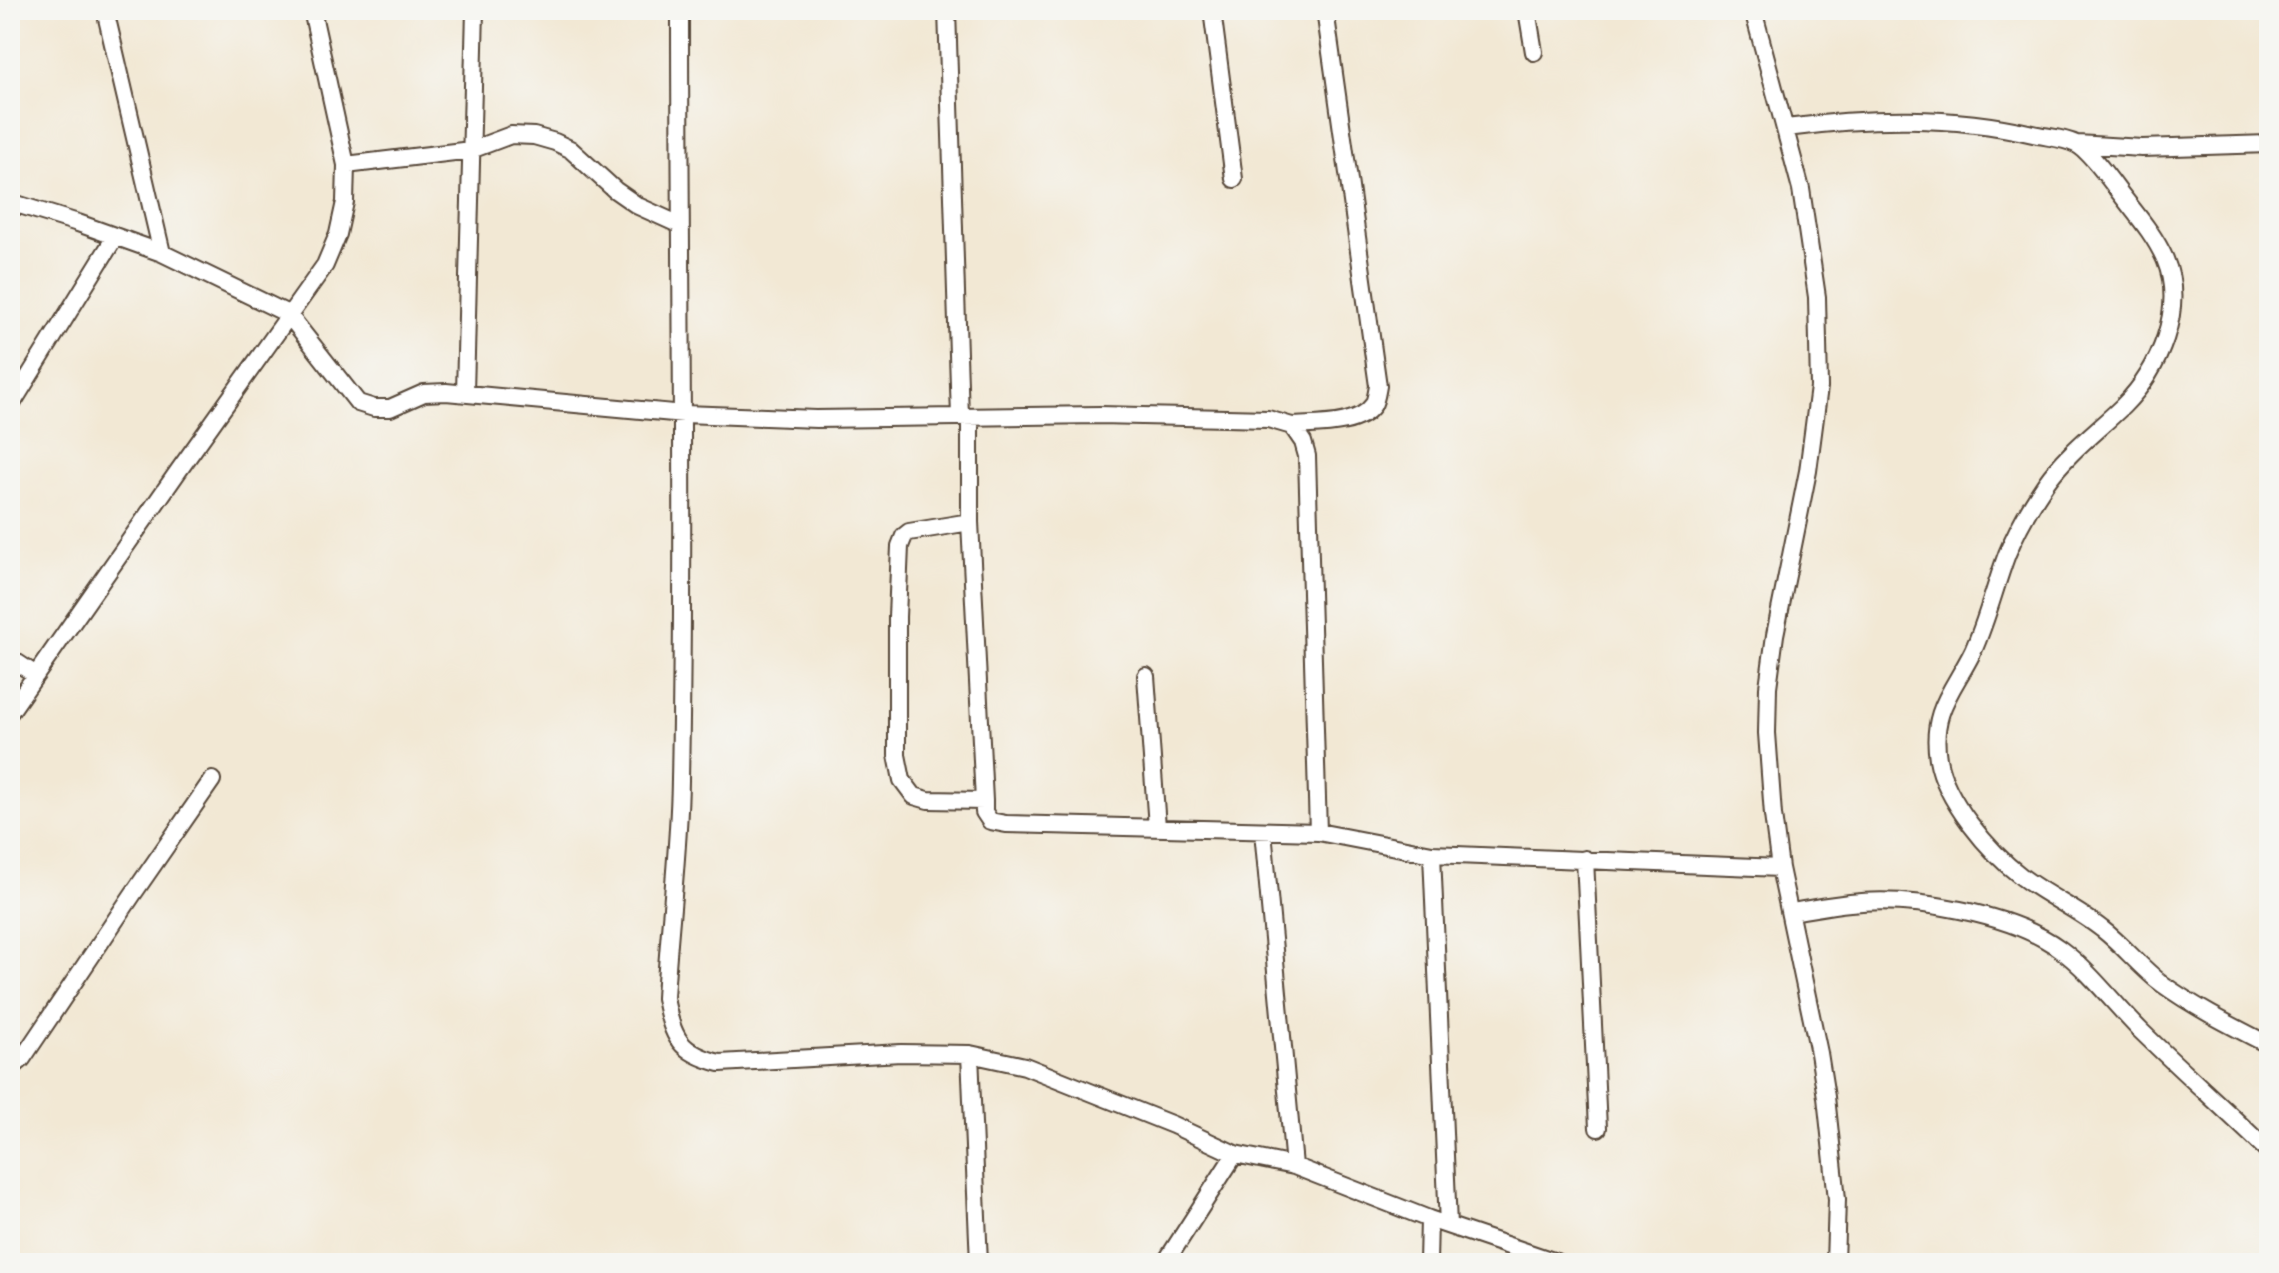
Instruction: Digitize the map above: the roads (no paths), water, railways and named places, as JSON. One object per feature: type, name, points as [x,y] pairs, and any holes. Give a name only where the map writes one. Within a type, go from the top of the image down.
[{"type":"street","points":[[105,10],[162,253]]},
{"type":"street","points":[[10,712],[325,265],[338,234],[345,202],[346,165],[312,10]]},
{"type":"street","points":[[465,392],[475,10]]},
{"type":"street","points":[[680,10],[684,414],[680,782],[665,998],[670,1025],[681,1044],[698,1058],[720,1063],[838,1055],[970,1054],[1025,1066],[1173,1125],[1235,1154],[1294,1166],[1429,1219],[1559,1263]]},
{"type":"street","points":[[947,10],[984,812],[990,821],[1006,824],[1318,832],[1432,854],[1780,868]]},
{"type":"street","points":[[1212,10],[1234,179]]},
{"type":"street","points":[[10,202],[162,253],[288,314],[358,403],[367,407],[390,408],[424,393],[465,392],[684,414],[816,419],[1100,415],[1268,419],[1292,426],[1344,421],[1360,416],[1374,403],[1378,386],[1325,10]]},
{"type":"street","points":[[1527,10],[1534,52]]},
{"type":"street","points":[[1753,10],[1801,189],[1814,268],[1820,369],[1808,471],[1775,635],[1768,687],[1769,771],[1780,868],[1826,1097],[1837,1199],[1835,1263]]},
{"type":"street","points":[[1786,128],[1909,118],[2008,128],[2077,144],[2142,148],[2269,144]]},
{"type":"street","points":[[346,165],[471,150],[511,135],[534,136],[570,149],[615,190],[638,206],[680,225]]},
{"type":"street","points":[[2077,144],[2151,233],[2166,261],[2171,278],[2168,329],[2145,381],[2126,403],[2060,463],[2029,510],[2007,554],[1973,650],[1942,704],[1938,759],[1943,777],[1966,817],[1998,855],[2022,877],[2098,926],[2177,994],[2269,1045]]},
{"type":"street","points":[[10,407],[115,237]]},
{"type":"street","points":[[1292,426],[1303,442],[1309,481],[1318,832]]},
{"type":"street","points":[[970,522],[909,532],[900,546],[897,755],[902,780],[914,796],[928,800],[984,801]]},
{"type":"street","points":[[10,658],[36,675]]},
{"type":"street","points":[[1146,676],[1157,827]]},
{"type":"street","points":[[10,1069],[22,1059],[212,780]]},
{"type":"street","points":[[1263,831],[1294,1166]]},
{"type":"street","points":[[1432,854],[1448,1225]]},
{"type":"street","points":[[1585,859],[1598,1128]]},
{"type":"street","points":[[1790,912],[1852,902],[1907,902],[1978,915],[2045,939],[2062,950],[2142,1032],[2269,1152]]},
{"type":"street","points":[[970,1054],[979,1263]]},
{"type":"street","points":[[1165,1263],[1235,1154]]},
{"type":"street","points":[[1428,1263],[1429,1219]]}]
